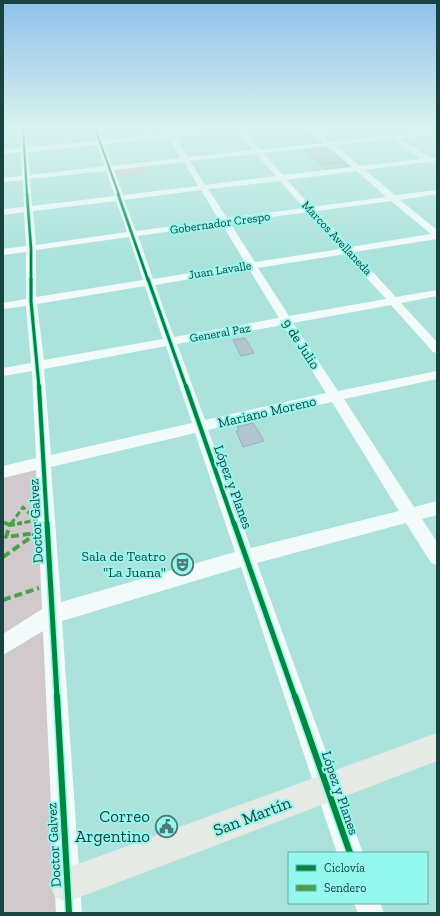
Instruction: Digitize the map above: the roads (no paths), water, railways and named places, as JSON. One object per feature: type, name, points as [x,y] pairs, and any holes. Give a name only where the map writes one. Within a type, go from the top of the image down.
[{"type":"main road","name":"San Martín","points":[[68,899],[327,788],[437,747]]},
{"type":"street","name":"Doctor Galvez","points":[[27,171],[31,248],[31,301],[38,366],[68,899]]},
{"type":"street","points":[[3,180],[84,171]]},
{"type":"street","name":"López y Planes","points":[[109,171],[247,557],[350,852]]},
{"type":"street","name":"9 de Julio","points":[[193,171],[286,322],[335,396],[437,557]]},
{"type":"street","name":"Marcos Avellaneda","points":[[275,171],[437,348]]},
{"type":"street","points":[[3,212],[343,171]]},
{"type":"street","points":[[360,171],[437,235]]},
{"type":"street","name":"Gobernador Crespo","points":[[3,252],[437,192]]},
{"type":"street","name":"Juan Lavalle","points":[[3,306],[437,235]]},
{"type":"street","name":"General Paz","points":[[3,372],[286,322],[394,300],[437,293]]},
{"type":"street","name":"Mariano Moreno","points":[[3,472],[335,396],[437,375]]},
{"type":"street","points":[[3,645],[52,614],[247,557],[437,508]]},
{"type":"place","name":"Sala de Teatro \"La Juana\"","points":[[182,564]]},
{"type":"place","name":"Correo Argentino","points":[[166,826]]}]
